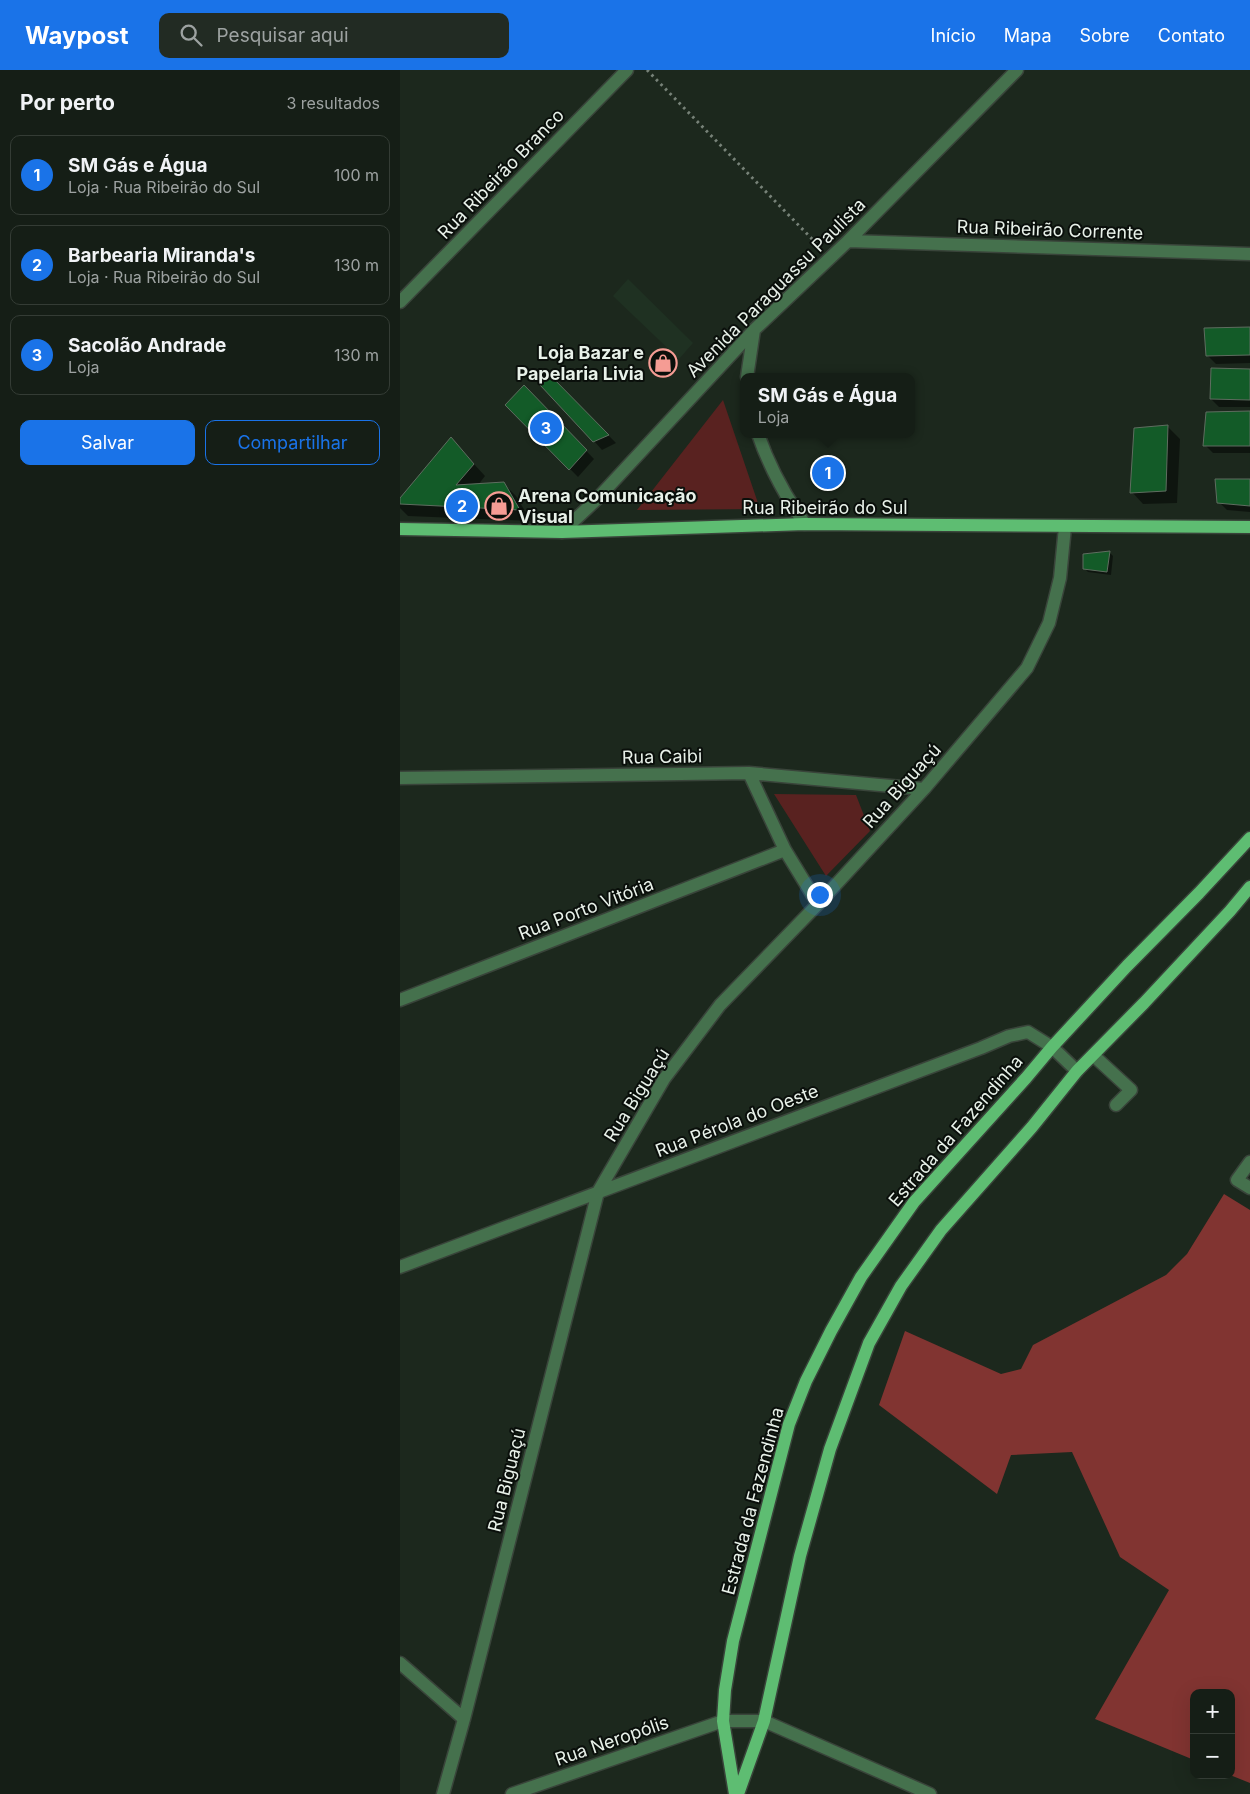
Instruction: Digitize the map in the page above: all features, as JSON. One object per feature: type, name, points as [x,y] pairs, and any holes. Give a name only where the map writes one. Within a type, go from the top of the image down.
[{"type":"main road","name":"Rua Ribeirão do Sul","points":[[400,529],[562,532],[805,524],[1250,527]]},
{"type":"main road","name":"Estrada da Fazendinha","points":[[736,1794],[723,1721],[725,1690],[733,1641],[789,1424],[806,1381],[831,1330],[861,1277],[914,1202],[1052,1047],[1250,838]]},
{"type":"main road","name":"Estrada da Fazendinha","points":[[736,1794],[764,1721],[800,1556],[830,1449],[869,1343],[901,1286],[942,1230],[1032,1127],[1077,1071],[1184,961],[1250,887]]},
{"type":"street","name":"Rua Ribeirão Branco","points":[[400,302],[627,70]]},
{"type":"street","name":"Avenida Paraguassu Paulista","points":[[562,532],[597,499],[754,330],[848,241],[1017,70]]},
{"type":"street","name":"Rua Ribeirão Corrente","points":[[848,241],[1250,254]]},
{"type":"street","points":[[748,373],[754,330]]},
{"type":"street","points":[[759,438],[764,452],[788,501],[805,524]]},
{"type":"street","name":"Rua Biguaçú","points":[[442,1794],[464,1719],[598,1192],[664,1079],[720,1005],[818,904],[924,789],[1027,668],[1049,623],[1060,578],[1065,527]]},
{"type":"street","points":[[749,773],[785,850],[818,904]]},
{"type":"street","name":"Rua Caibi","points":[[400,778],[749,773],[924,789]]},
{"type":"street","name":"Rua Porto Vitória","points":[[400,1000],[785,850]]},
{"type":"street","name":"Rua Pérola do Oeste","points":[[400,1267],[1009,1036],[1028,1032],[1052,1047],[1077,1071]]},
{"type":"street","points":[[1093,1055],[1131,1090],[1116,1105]]},
{"type":"street","points":[[1250,1162],[1237,1180],[1250,1188]]},
{"type":"street","points":[[400,1663],[464,1719]]},
{"type":"street","name":"Rua Neropólis","points":[[512,1794],[723,1721],[764,1721]]},
{"type":"street","points":[[764,1721],[930,1794]]},
{"type":"path","points":[[647,70],[831,257]]},
{"type":"shaded area","points":[[628,279],[693,343],[679,359],[613,296]]},
{"type":"shaded area","points":[[723,400],[760,509],[637,510]]},
{"type":"shaded area","points":[[774,794],[856,795],[870,831],[826,876]]},
{"type":"shaded area","points":[[1224,1194],[1250,1210],[1250,1783],[1235,1777],[1235,1689],[1190,1689],[1190,1758],[1095,1719],[1169,1590],[1120,1557],[1072,1452],[1011,1455],[997,1494],[879,1405],[905,1331],[1001,1374],[1021,1369],[1033,1345],[1166,1275],[1187,1254]]},
{"type":"building","points":[[1250,327],[1250,355],[1206,356],[1204,328]]},
{"type":"building","points":[[1211,368],[1250,369],[1250,400],[1210,399]]},
{"type":"building","points":[[549,374],[609,435],[593,442],[540,385]]},
{"type":"building","points":[[524,385],[587,450],[569,470],[505,405]]},
{"type":"building","points":[[1250,411],[1250,446],[1203,446],[1206,412]]},
{"type":"building","points":[[1168,425],[1166,491],[1130,493],[1134,428]]},
{"type":"building","points":[[451,437],[474,464],[456,485],[504,482],[520,510],[400,504],[400,498]]},
{"type":"building","points":[[1215,479],[1250,479],[1250,506],[1217,503]]},
{"type":"building","points":[[1110,551],[1107,572],[1083,569],[1083,554]]},
{"type":"place","name":"Loja Bazar e Papelaria Livia","points":[[663,363]]},
{"type":"place","name":"Sacolão Andrade","points":[[546,428]]},
{"type":"place","name":"SM Gás e Água","points":[[828,473]]},
{"type":"place","name":"Barbearia Miranda's","points":[[462,506]]},
{"type":"place","name":"Arena Comunicação Visual","points":[[499,506]]}]
